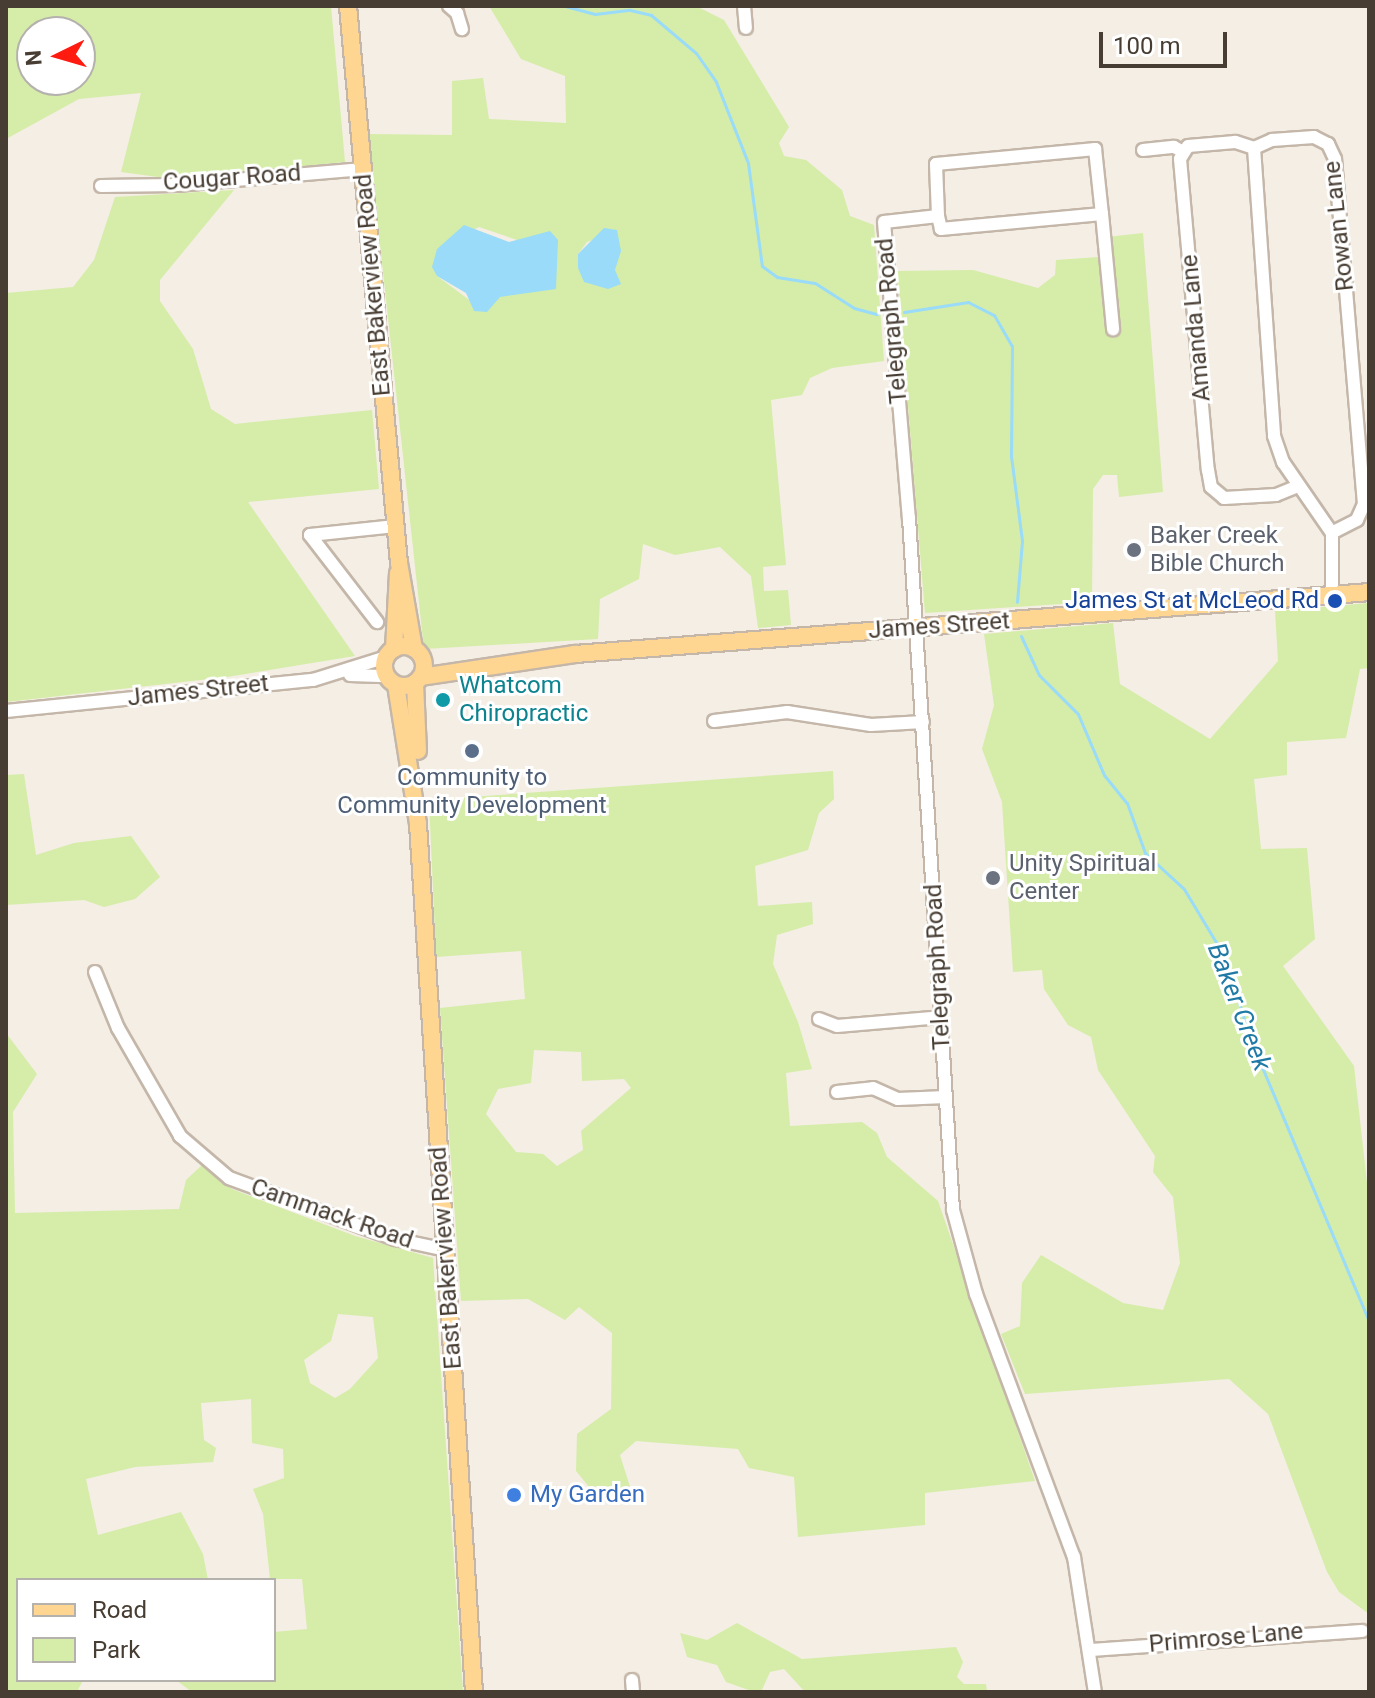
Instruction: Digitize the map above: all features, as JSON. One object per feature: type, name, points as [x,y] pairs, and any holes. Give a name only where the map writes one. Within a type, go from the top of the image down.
[{"type":"main road","name":"East Bakerview Road","points":[[348,6],[399,563],[417,652],[422,809],[418,824]]},
{"type":"main road","name":"East Bakerview Road","points":[[399,563],[390,653],[418,824],[474,1692]]},
{"type":"main road","name":"James Street","points":[[392,680],[418,680],[509,661],[1369,592]]},
{"type":"main road","name":"James Street","points":[[390,653],[417,652],[509,661]]},
{"type":"street","points":[[449,6],[457,13],[462,29]]},
{"type":"street","points":[[744,6],[746,28]]},
{"type":"street","name":"Rowan Lane","points":[[1254,148],[1272,140],[1314,137],[1328,144],[1335,159],[1364,504],[1357,520],[1332,533]]},
{"type":"street","points":[[1143,150],[1174,147],[1184,152],[1188,146],[1235,142],[1254,148],[1274,436],[1298,486],[1332,533],[1332,595]]},
{"type":"street","points":[[1102,214],[941,229],[936,164],[1095,149],[1102,214],[1113,329]]},
{"type":"street","name":"Amanda Lane","points":[[1184,152],[1180,159],[1211,487],[1224,498],[1276,495],[1298,486]]},
{"type":"street","name":"Cougar Road","points":[[101,186],[177,185],[363,169]]},
{"type":"street","name":"Telegraph Road","points":[[938,216],[884,222],[923,722],[953,1210],[964,1259],[1074,1557],[1095,1692]]},
{"type":"street","points":[[377,622],[310,535],[396,526]]},
{"type":"street","name":"James Street","points":[[6,711],[343,674],[390,653]]},
{"type":"street","points":[[343,674],[392,680]]},
{"type":"street","points":[[714,721],[787,712],[871,725],[923,722]]},
{"type":"street","name":"Cammack Road","points":[[95,972],[118,1028],[180,1136],[229,1178],[395,1239],[446,1250]]},
{"type":"street","points":[[819,1019],[837,1026],[941,1017]]},
{"type":"street","points":[[837,1092],[873,1088],[898,1099],[946,1097]]},
{"type":"street","name":"Primrose Lane","points":[[1090,1650],[1352,1627],[1362,1631]]},
{"type":"green space","points":[[6,6],[331,6],[345,162],[173,179],[121,172],[141,93],[79,99],[6,139]]},
{"type":"green space","points":[[489,6],[696,6],[724,20],[789,127],[779,143],[784,156],[806,160],[842,190],[850,216],[874,225],[884,361],[832,368],[810,378],[802,395],[771,400],[786,565],[763,567],[764,591],[788,590],[791,625],[758,628],[751,576],[720,547],[675,555],[643,544],[639,579],[600,599],[598,639],[424,649],[368,134],[452,135],[452,81],[483,78],[489,119],[566,123],[565,76],[521,59]],"holes":[[[479,227],[520,241],[509,295],[472,302],[437,276],[437,249]],[[598,238],[615,260],[615,270],[584,282],[578,254],[587,242]]]},
{"type":"green space","points":[[234,190],[160,280],[160,301],[193,349],[211,409],[235,424],[372,410],[379,489],[248,502],[355,656],[227,677],[6,702],[6,293],[73,287],[94,260],[115,197]]},
{"type":"green space","points":[[1143,233],[1163,492],[1119,497],[1117,475],[1103,475],[1093,489],[1092,602],[925,613],[897,271],[973,270],[1038,288],[1055,275],[1056,260],[1098,257],[1107,237]]},
{"type":"green space","points":[[1369,603],[1369,668],[1360,669],[1346,738],[1287,742],[1287,775],[1254,779],[1261,849],[1307,848],[1315,939],[1283,966],[1354,1066],[1369,1201],[1369,1614],[1339,1592],[1327,1572],[1268,1414],[1229,1379],[1025,1394],[1001,1334],[1020,1326],[1022,1283],[1041,1255],[1123,1303],[1163,1310],[1180,1263],[1173,1197],[1153,1172],[1155,1156],[1098,1070],[1091,1037],[1068,1025],[1044,989],[1042,970],[1013,972],[1002,802],[982,749],[994,705],[984,634],[1113,623],[1120,684],[1210,739],[1278,661],[1275,611]]},
{"type":"green space","points":[[833,771],[834,799],[819,813],[808,850],[755,866],[758,906],[812,902],[813,924],[777,935],[773,964],[798,1022],[812,1069],[786,1073],[790,1126],[862,1122],[877,1133],[887,1157],[938,1201],[1035,1481],[925,1493],[925,1525],[798,1537],[794,1477],[749,1468],[738,1449],[636,1441],[620,1455],[631,1490],[599,1499],[576,1471],[577,1434],[611,1409],[612,1333],[579,1307],[565,1320],[528,1299],[461,1301],[440,1008],[525,999],[521,951],[436,957],[429,800]],"holes":[[[534,1050],[581,1052],[582,1081],[624,1079],[631,1088],[581,1131],[583,1150],[557,1166],[543,1154],[516,1152],[486,1114],[498,1089],[531,1083]]]},
{"type":"green space","points":[[24,774],[36,855],[74,843],[131,836],[160,877],[135,899],[104,907],[84,900],[6,905],[6,775]]},
{"type":"green space","points":[[6,1033],[37,1074],[13,1112],[15,1213],[179,1209],[186,1180],[202,1165],[232,1189],[355,1236],[433,1258],[463,1692],[192,1692],[179,1682],[276,1682],[276,1632],[307,1629],[302,1579],[270,1578],[263,1514],[253,1489],[284,1478],[283,1449],[252,1443],[251,1399],[201,1403],[204,1440],[216,1448],[213,1462],[135,1467],[86,1479],[98,1535],[181,1512],[203,1554],[208,1578],[16,1578],[16,1682],[82,1682],[77,1692],[6,1692]],"holes":[[[338,1314],[373,1317],[378,1358],[350,1389],[335,1398],[310,1383],[304,1360],[331,1341]]]},
{"type":"green space","points":[[737,1623],[802,1659],[956,1647],[963,1662],[957,1677],[964,1684],[986,1684],[987,1692],[805,1692],[784,1669],[770,1672],[761,1692],[754,1692],[726,1682],[717,1665],[687,1657],[680,1633],[707,1640]]},
{"type":"water","points":[[464,225],[509,242],[550,231],[558,240],[556,289],[500,297],[487,312],[474,311],[466,293],[437,276],[432,267],[437,249]]},
{"type":"water","points":[[604,228],[617,230],[621,251],[615,270],[621,284],[608,289],[584,282],[578,268],[578,254]]},
{"type":"waterway","name":"Baker Creek","points":[[565,6],[595,14],[630,10],[651,15],[696,53],[716,82],[748,163],[762,266],[777,277],[815,283],[854,308],[877,314]]},
{"type":"waterway","name":"Baker Creek","points":[[904,312],[968,302],[994,315],[1012,346],[1011,456],[1022,541],[1017,602]]},
{"type":"waterway","name":"Baker Creek","points":[[1021,636],[1039,675],[1078,714],[1104,775],[1127,803],[1145,853],[1184,889],[1226,959],[1249,1036],[1369,1322]]},
{"type":"place","name":"Baker Creek Bible Church","points":[[1134,550]]},
{"type":"place","name":"James St at McLeod Rd","points":[[1335,601]]},
{"type":"place","name":"Whatcom Chiropractic","points":[[443,700]]},
{"type":"place","name":"Community to Community Development","points":[[472,751]]},
{"type":"place","name":"Unity Spiritual Center","points":[[993,878]]},
{"type":"place","name":"My Garden","points":[[514,1495]]}]
